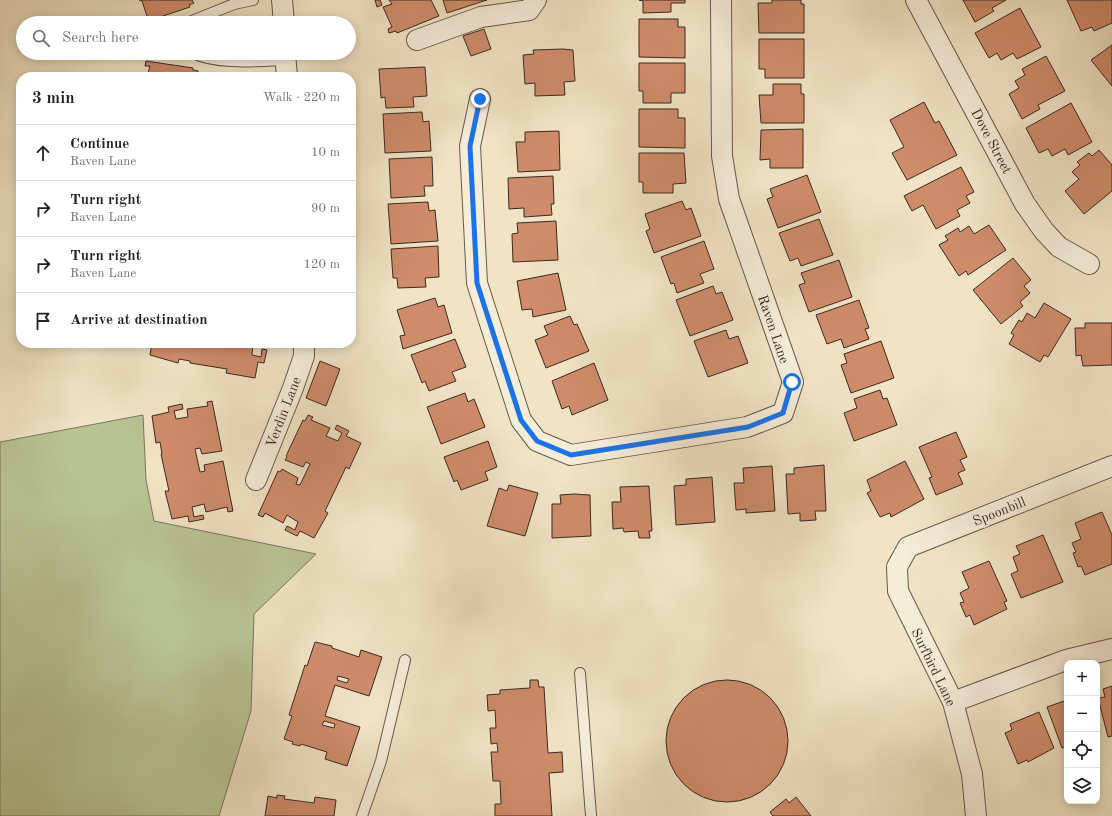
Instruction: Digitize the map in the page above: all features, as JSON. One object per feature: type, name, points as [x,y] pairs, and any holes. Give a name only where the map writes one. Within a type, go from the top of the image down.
[{"type":"street","points":[[282,0],[283,16]]},
{"type":"street","points":[[418,40],[481,17],[528,10],[536,0]]},
{"type":"street","name":"Raven Lane","points":[[480,99],[470,146],[477,283],[521,420],[537,441],[571,455],[748,427],[783,413],[792,382],[729,199],[722,156],[721,0]]},
{"type":"street","name":"Dove Street","points":[[916,0],[1025,204],[1044,231],[1059,247],[1089,264]]},
{"type":"street","name":"Verdin Lane","points":[[256,480],[293,388],[304,356],[304,348]]},
{"type":"street","name":"Spoonbill","points":[[897,567],[908,547],[1112,466]]},
{"type":"street","name":"Surfbird Lane","points":[[897,567],[898,590],[953,702],[972,774],[976,816]]},
{"type":"street","points":[[953,702],[1066,660],[1112,649]]},
{"type":"lane","points":[[204,16],[234,4],[253,0]]},
{"type":"lane","points":[[230,60],[286,63]]},
{"type":"lane","points":[[362,816],[381,761],[405,660]]},
{"type":"lane","points":[[580,673],[590,816]]},
{"type":"green space","points":[[143,415],[146,480],[154,521],[316,554],[254,614],[251,711],[219,816],[0,816],[0,442]]},
{"type":"building","points":[[139,0],[192,0],[194,3],[189,5],[190,7],[163,16],[147,16],[142,1]]},
{"type":"building","points":[[375,0],[380,0],[382,5],[377,7]]},
{"type":"building","points":[[389,0],[431,0],[439,16],[397,33],[396,31],[389,33],[388,29],[392,27],[383,7],[392,4]]},
{"type":"building","points":[[443,0],[487,0],[447,13]]},
{"type":"building","points":[[639,0],[685,0],[685,3],[671,3],[671,12],[643,13],[643,1]]},
{"type":"building","points":[[772,0],[801,0],[801,4],[804,4],[804,33],[759,33],[758,3],[772,3]]},
{"type":"building","points":[[963,0],[1006,0],[992,8],[994,11],[975,22]]},
{"type":"building","points":[[1067,0],[1112,0],[1112,23],[1094,31],[1092,27],[1081,31]]},
{"type":"building","points":[[1020,8],[1041,47],[1017,59],[1013,53],[1001,60],[997,53],[989,58],[975,33]]},
{"type":"building","points":[[639,19],[678,19],[678,27],[685,27],[685,58],[639,57]]},
{"type":"building","points":[[484,29],[491,49],[471,56],[463,36]]},
{"type":"building","points":[[759,39],[804,39],[804,78],[765,78],[765,69],[759,69]]},
{"type":"building","points":[[1112,45],[1112,86],[1091,60]]},
{"type":"building","points":[[533,50],[573,50],[575,81],[564,82],[565,95],[535,96],[535,83],[525,84],[523,55],[534,54]]},
{"type":"building","points":[[1046,56],[1065,91],[1038,105],[1040,109],[1022,119],[1009,94],[1019,88],[1015,81],[1025,75],[1022,69]]},
{"type":"building","points":[[146,61],[193,68],[193,70],[198,71],[148,72],[150,66],[145,66]]},
{"type":"building","points":[[639,63],[685,63],[685,93],[671,93],[671,103],[643,103],[643,91],[639,91]]},
{"type":"building","points":[[425,67],[427,96],[413,97],[414,107],[386,108],[385,97],[381,98],[379,69]]},
{"type":"building","points":[[773,84],[801,84],[801,94],[804,94],[804,123],[761,123],[759,95],[773,95]]},
{"type":"building","points":[[924,102],[935,123],[939,121],[957,155],[907,180],[892,153],[904,147],[890,120]]},
{"type":"building","points":[[1071,103],[1092,142],[1068,155],[1065,149],[1052,156],[1048,149],[1039,153],[1026,128]]},
{"type":"building","points":[[639,109],[678,109],[678,118],[685,118],[685,148],[639,147]]},
{"type":"building","points":[[422,112],[423,122],[429,121],[431,151],[385,153],[383,114]]},
{"type":"building","points":[[803,129],[803,168],[770,168],[770,159],[760,160],[761,130]]},
{"type":"building","points":[[559,131],[560,170],[518,172],[516,142],[525,142],[525,132]]},
{"type":"building","points":[[1099,150],[1112,165],[1112,191],[1084,214],[1065,191],[1079,179],[1072,172],[1080,165],[1077,162],[1089,153],[1092,156]]},
{"type":"building","points":[[639,153],[684,153],[686,183],[673,184],[673,193],[643,193],[643,182],[639,182]]},
{"type":"building","points":[[432,157],[433,186],[424,186],[425,196],[391,198],[389,159]]},
{"type":"building","points":[[961,167],[974,192],[966,196],[970,203],[957,210],[960,216],[936,229],[923,205],[912,211],[904,196]]},
{"type":"building","points":[[807,175],[821,212],[778,228],[767,199],[773,197],[770,189]]},
{"type":"building","points":[[553,176],[554,204],[551,204],[552,215],[524,217],[524,208],[509,209],[508,178]]},
{"type":"building","points":[[682,201],[686,210],[691,208],[701,236],[654,253],[646,231],[650,229],[645,214]]},
{"type":"building","points":[[428,202],[429,211],[435,210],[438,241],[391,244],[388,204]]},
{"type":"building","points":[[819,219],[833,255],[801,266],[798,258],[790,261],[779,233]]},
{"type":"building","points":[[556,221],[558,260],[513,262],[512,234],[518,233],[517,223]]},
{"type":"building","points":[[989,225],[1006,250],[968,275],[966,271],[959,276],[939,245],[948,240],[945,236],[958,228],[960,232],[969,226],[974,234]]},
{"type":"building","points":[[704,241],[714,269],[700,274],[704,283],[677,293],[674,283],[671,284],[661,257]]},
{"type":"building","points":[[438,246],[439,277],[425,278],[426,287],[398,288],[397,278],[393,278],[391,249]]},
{"type":"building","points":[[1013,258],[1031,280],[1024,286],[1030,293],[1020,302],[1023,306],[1001,324],[973,290]]},
{"type":"building","points":[[839,260],[852,297],[809,312],[799,285],[805,283],[801,273]]},
{"type":"building","points":[[558,273],[566,310],[533,317],[532,309],[522,310],[517,281]]},
{"type":"building","points":[[713,286],[716,294],[722,292],[733,320],[690,336],[676,300]]},
{"type":"building","points":[[435,298],[438,307],[444,305],[452,333],[403,349],[400,336],[405,335],[397,310]]},
{"type":"building","points":[[859,300],[869,328],[865,329],[869,339],[844,348],[841,339],[827,344],[816,315]]},
{"type":"building","points":[[1044,303],[1071,319],[1048,357],[1044,355],[1040,362],[1009,344],[1014,335],[1011,333],[1019,320],[1022,322],[1027,313],[1035,318]]},
{"type":"building","points":[[570,316],[574,325],[577,324],[589,351],[546,368],[535,340],[548,335],[544,326]]},
{"type":"building","points":[[1085,323],[1112,323],[1112,365],[1083,366],[1081,355],[1076,356],[1075,328],[1085,328]]},
{"type":"building","points":[[726,330],[729,339],[738,336],[748,363],[708,377],[694,341]]},
{"type":"building","points":[[455,339],[466,367],[452,372],[456,381],[429,391],[425,381],[422,383],[411,355]]},
{"type":"building","points":[[881,341],[894,378],[851,393],[841,365],[847,363],[844,354]]},
{"type":"building","points":[[151,348],[253,348],[252,355],[261,357],[262,349],[267,350],[264,363],[258,362],[255,378],[226,373],[227,369],[190,363],[190,361],[179,359],[178,363],[150,355]]},
{"type":"building","points":[[320,361],[340,369],[326,406],[306,398]]},
{"type":"building","points":[[594,363],[608,400],[572,415],[569,406],[562,409],[552,381]]},
{"type":"building","points":[[880,390],[883,399],[887,398],[897,425],[854,441],[844,413],[857,408],[854,399]]},
{"type":"building","points":[[465,393],[468,402],[474,399],[485,427],[441,444],[427,407]]},
{"type":"building","points":[[212,401],[222,451],[202,454],[200,448],[195,449],[200,472],[205,471],[204,465],[223,461],[233,511],[228,512],[227,507],[206,512],[204,504],[192,507],[194,517],[203,515],[204,519],[189,522],[188,516],[172,519],[165,491],[169,491],[160,442],[156,443],[152,416],[169,412],[168,407],[182,404],[183,409],[174,411],[176,419],[188,417],[187,409],[208,406],[207,402]]},
{"type":"building","points":[[308,415],[313,417],[311,420],[330,428],[326,436],[338,441],[342,433],[335,429],[337,425],[349,431],[346,436],[361,443],[349,469],[346,467],[325,511],[328,513],[314,538],[300,531],[297,536],[285,530],[287,526],[295,530],[298,522],[287,515],[283,523],[265,513],[263,517],[258,515],[278,471],[280,472],[282,469],[298,478],[296,484],[300,485],[310,464],[306,462],[303,467],[285,460],[303,420],[305,421]]},
{"type":"building","points":[[956,432],[967,457],[960,460],[965,470],[958,473],[963,484],[936,495],[929,478],[932,477],[919,447]]},
{"type":"building","points":[[488,441],[497,467],[485,472],[488,480],[461,490],[457,480],[454,482],[444,457]]},
{"type":"building","points":[[905,461],[924,499],[891,517],[890,513],[880,517],[867,493],[871,491],[867,480]]},
{"type":"building","points":[[824,465],[826,511],[815,511],[816,520],[800,521],[800,513],[788,514],[786,474],[794,474],[794,468]]},
{"type":"building","points":[[772,466],[775,511],[746,513],[746,509],[736,510],[734,483],[744,483],[743,468]]},
{"type":"building","points":[[712,477],[715,522],[676,525],[674,486],[686,485],[686,479]]},
{"type":"building","points":[[509,485],[538,493],[525,536],[487,526],[499,488],[507,491]]},
{"type":"building","points":[[649,486],[652,531],[649,531],[650,538],[639,538],[638,531],[624,532],[623,528],[613,529],[612,502],[621,502],[620,487]]},
{"type":"building","points":[[560,495],[590,495],[591,536],[552,538],[552,504],[561,504]]},
{"type":"building","points":[[1102,512],[1112,535],[1112,564],[1085,575],[1081,566],[1078,567],[1073,553],[1076,552],[1072,543],[1081,539],[1075,523]]},
{"type":"building","points":[[1043,535],[1063,582],[1021,598],[1011,574],[1018,571],[1013,557],[1020,554],[1016,546]]},
{"type":"building","points":[[989,561],[1007,601],[1004,602],[1007,609],[974,625],[970,615],[966,617],[960,603],[964,602],[960,593],[969,588],[962,572]]},
{"type":"building","points":[[315,642],[332,646],[332,648],[359,657],[361,650],[382,657],[369,696],[335,685],[325,716],[360,727],[347,766],[325,759],[327,752],[301,744],[300,746],[292,744],[293,742],[284,739],[292,716],[289,715],[305,665],[307,666]],"holes":[[[338,676],[349,679],[347,683],[337,680]],[[324,721],[335,724],[334,728],[322,725]]]},
{"type":"building","points":[[530,680],[538,680],[539,687],[544,687],[548,753],[562,752],[563,772],[549,773],[552,816],[495,816],[495,804],[501,804],[500,781],[493,781],[491,752],[498,752],[497,743],[491,744],[490,728],[496,728],[495,710],[488,711],[487,695],[500,694],[500,690],[530,688]]},
{"type":"building","points":[[727,680],[750,684],[761,690],[770,698],[778,707],[784,718],[788,741],[784,764],[778,775],[770,784],[761,792],[750,798],[727,802],[704,798],[693,792],[684,784],[676,775],[670,764],[666,741],[670,718],[676,707],[684,698],[693,690],[704,684]]},
{"type":"building","points":[[1112,686],[1112,736],[1108,737],[1100,706],[1100,698],[1105,697],[1103,689]]},
{"type":"building","points":[[1064,701],[1064,747],[1062,748],[1047,707]]},
{"type":"building","points":[[1039,712],[1054,748],[1028,762],[1027,760],[1018,764],[1005,733],[1012,730],[1010,724]]},
{"type":"building","points":[[277,795],[285,796],[284,799],[314,803],[315,797],[336,800],[334,816],[265,816],[268,796],[277,798]]},
{"type":"building","points":[[796,797],[811,816],[773,816],[770,812],[786,799],[789,803]]},
{"type":"route","points":[[480,99],[470,146],[477,283],[521,420],[537,441],[571,455],[748,427],[783,413],[792,382]]}]
